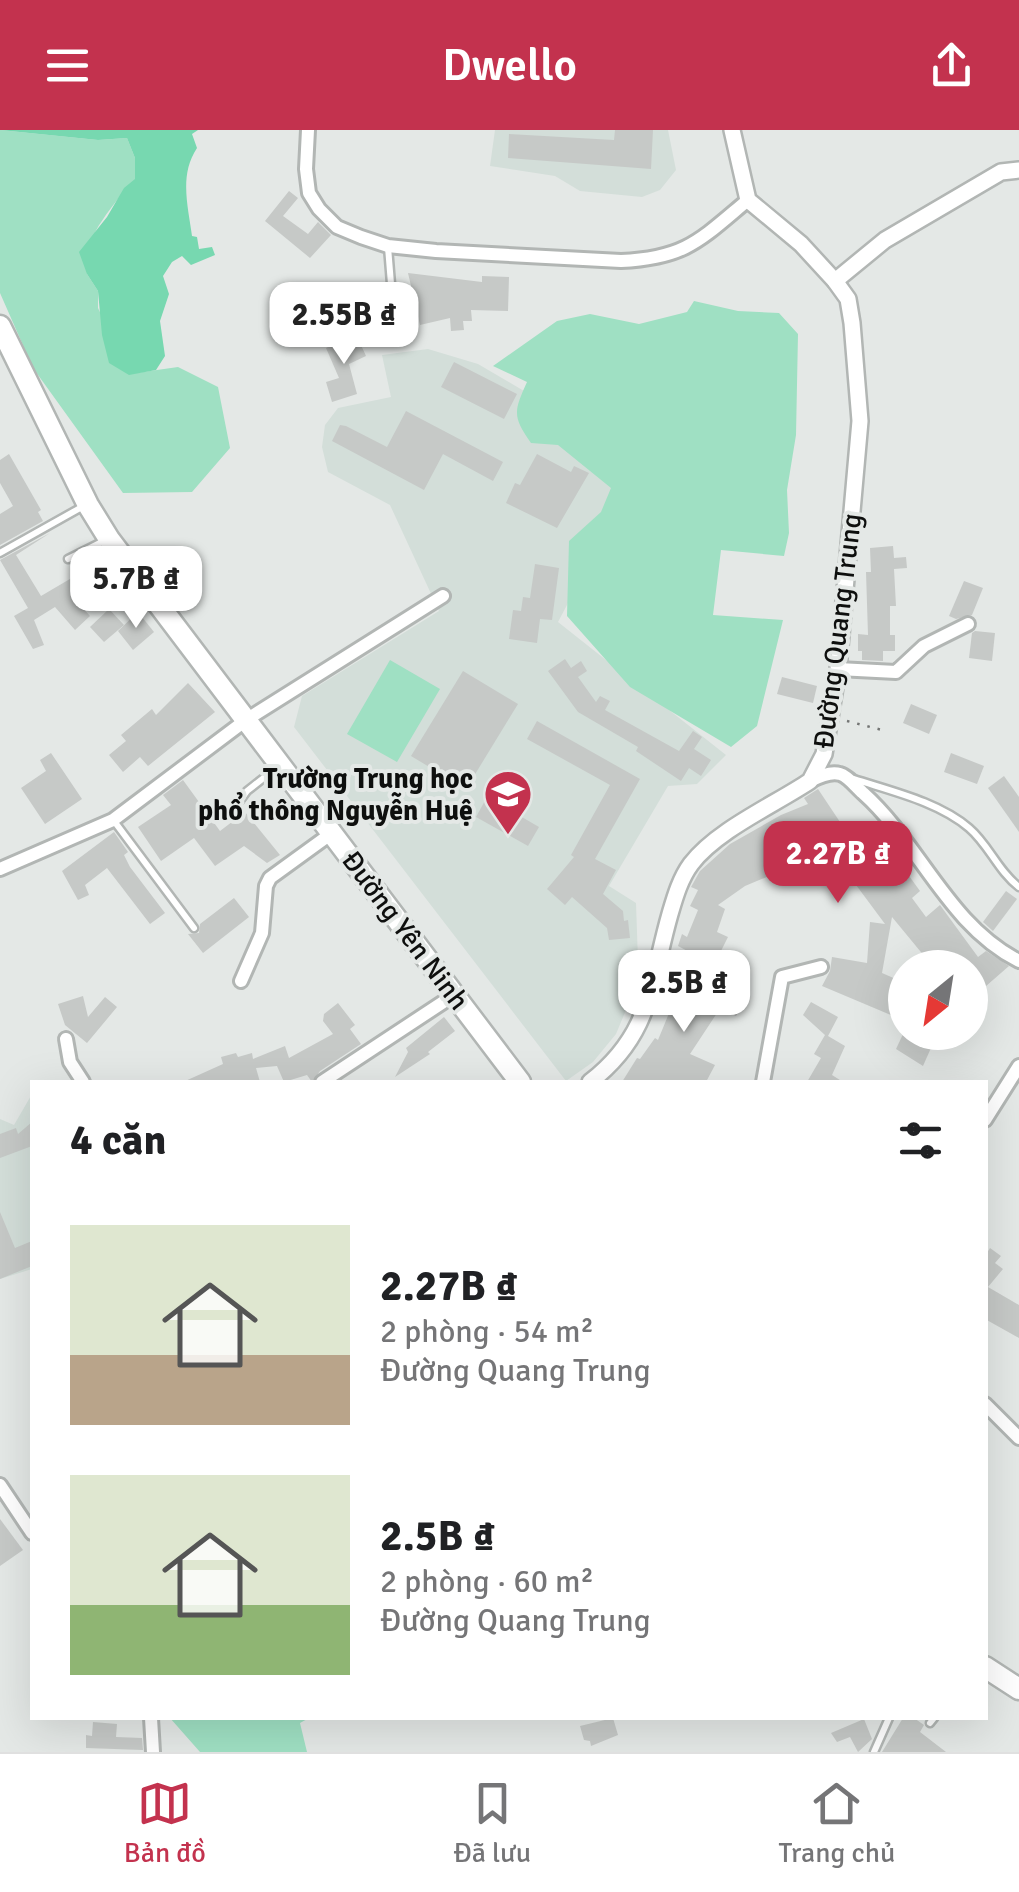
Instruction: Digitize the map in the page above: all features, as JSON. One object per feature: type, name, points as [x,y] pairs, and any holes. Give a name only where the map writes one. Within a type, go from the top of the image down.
[{"type":"main road","name":"Đường Yên Ninh","points":[[1,331],[88,504],[110,539],[518,1080]]},
{"type":"main road","points":[[988,1669],[1019,1689]]},
{"type":"street","points":[[308,130],[309,194],[338,227],[388,246],[622,261],[659,259],[696,243],[748,200],[732,130]]},
{"type":"street","points":[[835,281],[885,240],[1001,172],[1019,170]]},
{"type":"street","name":"Đường Quang Trung","points":[[593,1080],[632,1041],[643,1019],[673,904],[690,866],[708,846],[810,781],[820,766],[831,717],[860,422],[852,323],[848,299],[835,281],[801,244],[748,200]]},
{"type":"street","points":[[0,869],[113,820],[246,720],[444,596]]},
{"type":"street","points":[[838,669],[896,672],[924,646],[968,624]]},
{"type":"street","points":[[810,781],[841,774],[877,806],[941,892],[975,928],[1019,961]]},
{"type":"street","points":[[241,981],[262,933],[270,878],[332,833]]},
{"type":"street","points":[[763,1080],[782,977],[821,967]]},
{"type":"street","points":[[325,1080],[454,995]]},
{"type":"street","points":[[66,1039],[70,1062],[82,1080]]},
{"type":"street","points":[[988,1115],[1019,1066]]},
{"type":"street","points":[[988,1407],[1019,1438]]},
{"type":"street","points":[[0,1486],[30,1530]]},
{"type":"street","points":[[151,1720],[153,1752]]},
{"type":"lane","points":[[388,246],[392,296]]},
{"type":"lane","points":[[0,553],[88,504]]},
{"type":"lane","points":[[68,558],[110,539]]},
{"type":"lane","points":[[230,814],[247,791],[280,765]]},
{"type":"lane","points":[[841,774],[958,820],[978,837],[1006,877],[1019,887]]},
{"type":"lane","points":[[113,820],[194,928]]},
{"type":"lane","points":[[874,1752],[888,1720]]},
{"type":"path","points":[[831,717],[886,731]]},
{"type":"shaded area","points":[[0,130],[98,140],[127,138],[135,158],[135,180],[97,228],[87,274],[98,291],[98,308],[129,374],[178,367],[218,387],[230,448],[192,492],[123,493],[33,368],[0,293]]},
{"type":"shaded area","points":[[0,130],[198,130],[192,134],[197,148],[186,180],[192,236],[197,237],[199,249],[212,247],[215,255],[191,265],[182,256],[172,262],[163,276],[169,294],[160,321],[165,356],[156,370],[129,375],[109,363],[98,291],[79,252],[124,188],[135,179],[135,158],[127,138],[98,140]]},
{"type":"shaded area","points":[[495,130],[668,130],[676,170],[660,190],[642,197],[580,191],[555,176],[490,166]]},
{"type":"shaded area","points":[[694,301],[738,311],[779,313],[798,334],[796,435],[787,490],[789,533],[784,556],[721,550],[713,615],[783,620],[757,726],[731,747],[630,687],[567,616],[569,541],[601,512],[611,488],[558,445],[531,443],[517,413],[527,382],[493,366],[557,321],[590,314],[639,324],[687,312]]},
{"type":"shaded area","name":"Trường Trung học phổ thông Nguyễn Huệ","points":[[428,349],[478,364],[524,391],[630,486],[558,622],[726,755],[697,784],[668,786],[609,886],[636,903],[638,961],[633,993],[616,1034],[593,1062],[567,1080],[294,727],[302,696],[439,611],[390,505],[328,472],[322,447],[325,425],[338,408],[391,397],[382,355]]},
{"type":"shaded area","points":[[390,660],[440,689],[397,762],[347,734]]},
{"type":"shaded area","points":[[30,1097],[30,1270],[0,1279],[0,1119],[14,1125]]},
{"type":"shaded area","points":[[172,1720],[305,1720],[300,1723],[307,1752],[200,1752]]},
{"type":"building","points":[[615,130],[653,130],[651,169],[508,158],[509,134],[614,140]]},
{"type":"building","points":[[289,191],[298,198],[283,216],[308,234],[318,222],[331,235],[310,258],[265,221]]},
{"type":"building","points":[[408,273],[482,282],[482,276],[509,277],[508,311],[471,310],[472,321],[463,321],[464,330],[451,331],[450,318],[420,325]]},
{"type":"building","points":[[356,334],[366,356],[349,364],[357,394],[332,402],[326,382],[339,378],[326,348]]},
{"type":"building","points":[[454,362],[517,394],[504,419],[441,387]]},
{"type":"building","points":[[406,411],[503,462],[493,481],[443,454],[424,490],[332,441],[340,425],[387,447]]},
{"type":"building","points":[[9,454],[41,510],[38,512],[43,521],[0,545],[0,514],[13,506],[0,483],[0,460]]},
{"type":"building","points":[[537,454],[571,472],[574,466],[589,473],[557,528],[506,503],[515,483],[520,485]]},
{"type":"building","points":[[50,533],[16,555],[41,596],[75,576],[84,589],[72,596],[90,616],[75,630],[55,607],[34,620],[44,645],[33,649],[14,616],[28,608],[0,560]]},
{"type":"building","points":[[893,546],[894,558],[906,557],[907,568],[894,569],[896,606],[890,606],[890,635],[895,635],[895,651],[883,651],[883,661],[862,660],[858,634],[868,635],[866,572],[871,572],[870,548]]},
{"type":"building","points":[[535,564],[559,568],[552,620],[540,619],[537,643],[509,639],[513,610],[521,611],[523,597],[530,598]]},
{"type":"building","points":[[964,581],[983,588],[972,615],[956,619],[949,616]]},
{"type":"building","points":[[109,609],[124,625],[104,642],[90,627]]},
{"type":"building","points":[[138,612],[154,632],[133,650],[118,631]]},
{"type":"building","points":[[975,631],[995,633],[992,661],[969,658]]},
{"type":"building","points":[[565,659],[571,668],[581,661],[587,671],[578,677],[596,702],[600,696],[610,701],[605,710],[679,751],[693,731],[702,737],[694,749],[711,760],[701,776],[689,768],[681,781],[636,751],[638,747],[578,712],[548,671]]},
{"type":"building","points":[[463,671],[518,704],[466,789],[411,756]]},
{"type":"building","points":[[782,677],[817,686],[813,703],[777,694]]},
{"type":"building","points":[[188,683],[215,712],[148,766],[140,757],[123,772],[109,755],[126,741],[121,735],[152,709],[156,715]]},
{"type":"building","points":[[911,704],[937,715],[929,734],[903,723]]},
{"type":"building","points":[[537,721],[640,779],[595,859],[616,870],[603,894],[623,911],[630,938],[609,940],[607,928],[572,897],[565,905],[547,889],[574,857],[571,855],[610,785],[527,739]]},
{"type":"building","points":[[51,753],[82,799],[45,824],[21,788],[46,771],[40,760]]},
{"type":"building","points":[[951,753],[984,766],[977,784],[944,772]]},
{"type":"building","points":[[1004,776],[1019,797],[1019,832],[988,788]]},
{"type":"building","points":[[183,780],[220,831],[245,812],[280,855],[267,863],[244,846],[215,866],[194,838],[161,861],[138,827],[171,805],[163,795]]},
{"type":"building","points":[[818,789],[844,828],[850,822],[891,851],[920,891],[912,898],[926,917],[940,905],[973,950],[919,950],[892,917],[882,973],[888,976],[888,1014],[822,986],[832,957],[867,963],[870,922],[885,924],[839,862],[844,858],[830,830],[805,839],[808,845],[799,847],[785,862],[788,868],[745,886],[718,905],[725,909],[717,932],[728,937],[720,953],[731,959],[723,970],[678,946],[682,934],[687,937],[698,910],[690,906],[698,890],[691,887],[700,871],[730,844],[808,804],[804,798]]},
{"type":"building","points":[[487,797],[539,827],[528,846],[476,817]]},
{"type":"building","points":[[114,832],[128,852],[124,855],[130,867],[165,913],[150,924],[107,868],[85,885],[89,895],[78,900],[62,871]]},
{"type":"building","points":[[1006,891],[1017,899],[993,931],[983,922]]},
{"type":"building","points":[[234,898],[249,917],[203,953],[188,934],[199,933],[200,924]]},
{"type":"building","points":[[988,952],[1009,966],[988,984]]},
{"type":"building","points":[[686,972],[724,985],[721,997],[743,1003],[736,1016],[719,1010],[690,1054],[715,1065],[707,1080],[623,1080],[637,1058],[655,1038],[658,1040]]},
{"type":"building","points":[[83,996],[88,1017],[105,997],[117,1007],[87,1043],[65,1025],[58,1004]]},
{"type":"building","points":[[811,1002],[838,1017],[828,1036],[845,1046],[832,1075],[840,1080],[808,1080],[821,1058],[814,1054],[825,1035],[803,1015]]},
{"type":"building","points":[[338,1003],[355,1025],[350,1029],[361,1044],[320,1071],[313,1080],[307,1075],[283,1080],[277,1066],[256,1068],[259,1080],[187,1080],[223,1064],[221,1057],[236,1053],[238,1057],[252,1053],[253,1059],[285,1046],[289,1058],[333,1034],[323,1021],[324,1014]]},
{"type":"building","points":[[444,1017],[455,1031],[430,1054],[395,1077],[408,1052],[406,1048]]},
{"type":"building","points":[[898,1050],[930,1050],[923,1066]]},
{"type":"building","points":[[30,1124],[30,1147],[0,1158],[0,1134],[16,1128],[18,1134]]},
{"type":"building","points":[[0,1212],[15,1248],[30,1242],[30,1267],[0,1279]]},
{"type":"building","points":[[990,1248],[1001,1256],[995,1263],[1003,1269],[988,1287]]},
{"type":"building","points":[[988,1287],[1019,1305],[1019,1338],[988,1321]]},
{"type":"building","points":[[0,1519],[23,1550],[0,1566]]},
{"type":"building","points":[[614,1720],[618,1735],[591,1746],[590,1741],[584,1740],[580,1726]]},
{"type":"building","points":[[864,1720],[872,1739],[858,1752],[850,1737],[837,1742],[831,1733]]},
{"type":"building","points":[[902,1720],[917,1720],[924,1725],[920,1732],[946,1752],[882,1752]]},
{"type":"building","points":[[93,1722],[117,1724],[116,1737],[142,1738],[143,1750],[86,1748],[86,1735],[92,1736]]},
{"type":"place","name":"Trường Trung học phổ thông Nguyễn Huệ","points":[[508,836]]}]
